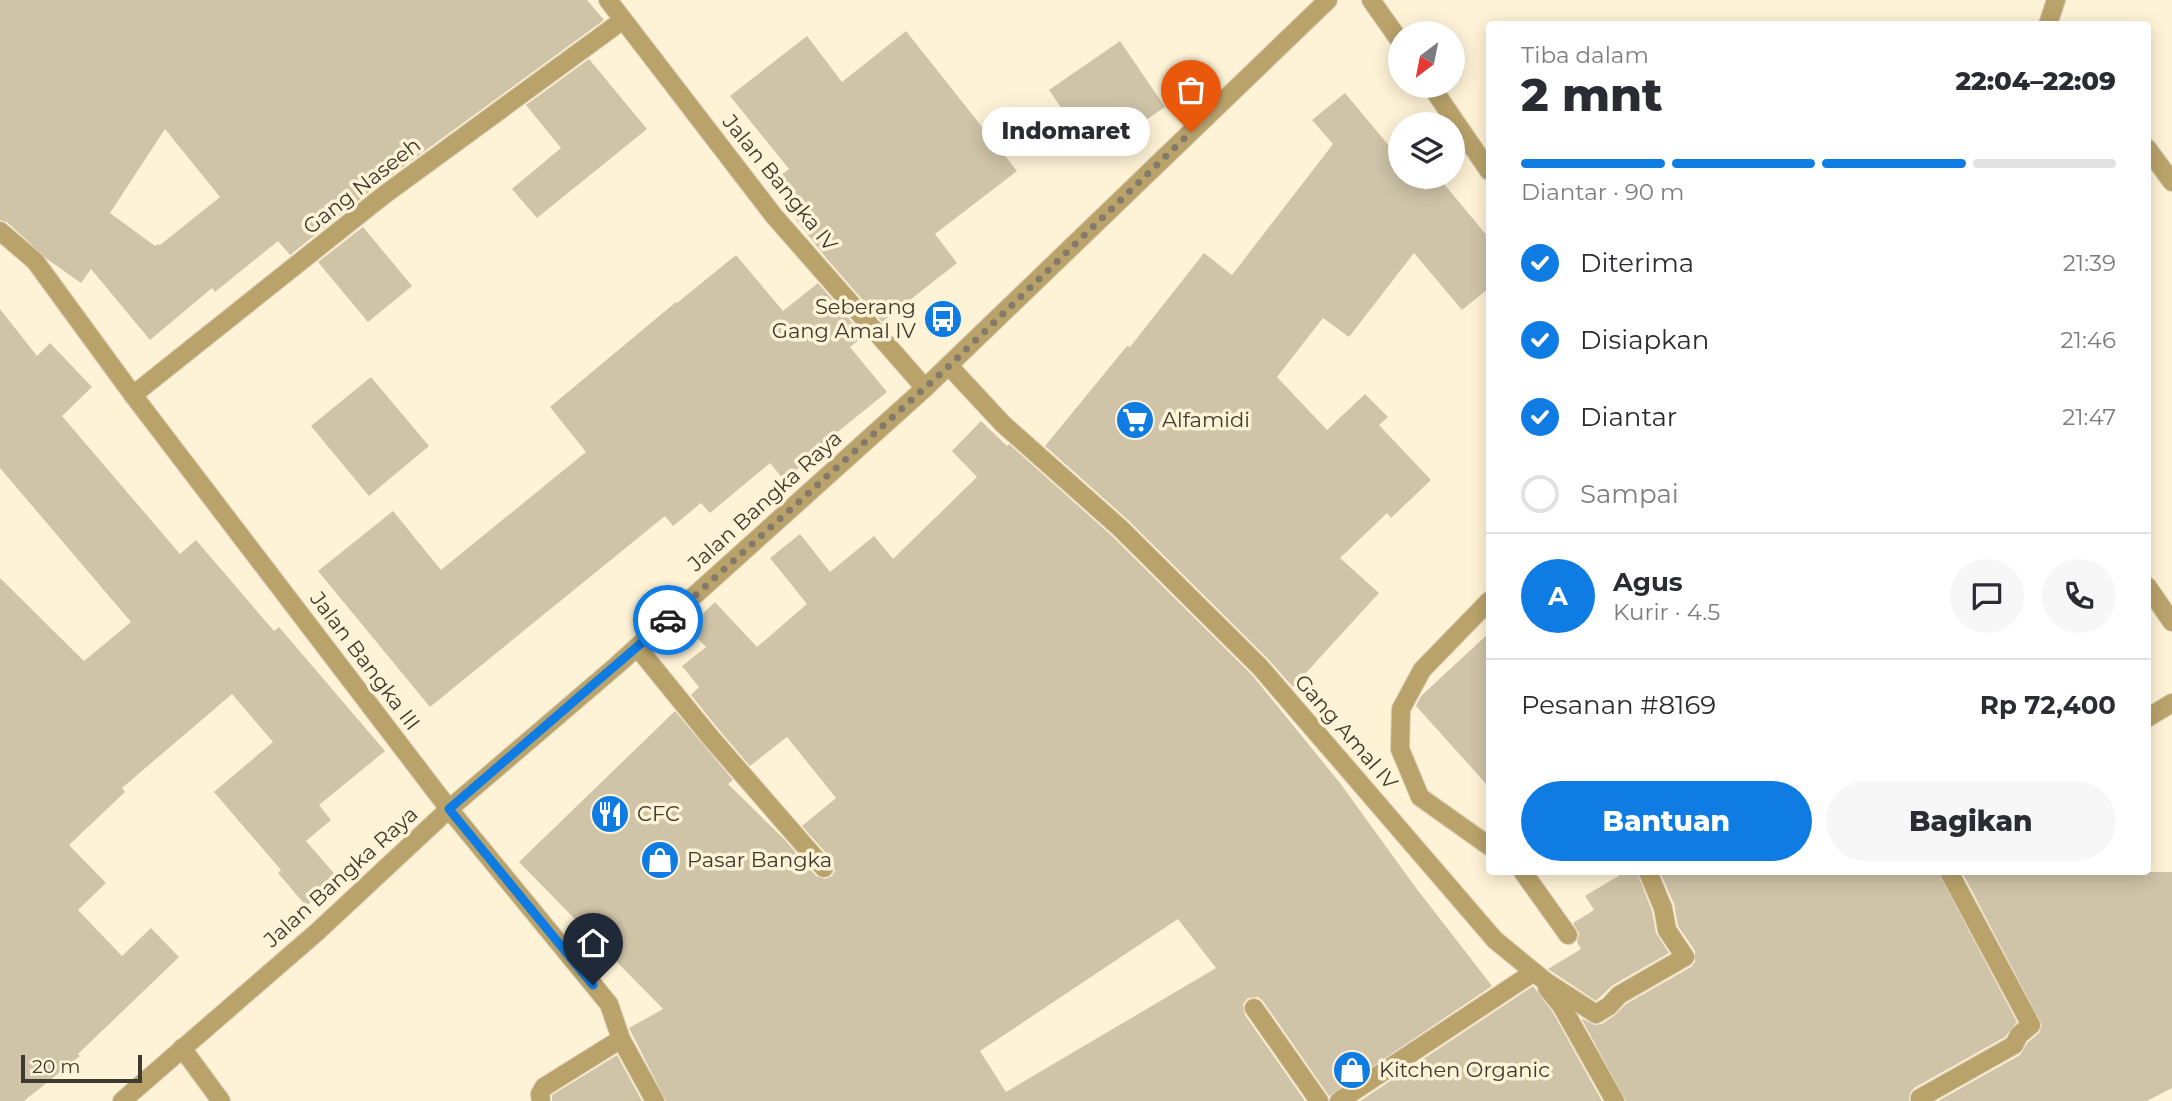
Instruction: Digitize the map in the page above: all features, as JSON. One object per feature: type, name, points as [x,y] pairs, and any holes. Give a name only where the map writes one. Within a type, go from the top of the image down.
[{"type":"street","name":"Jalan Bangka IV","points":[[608,0],[774,216],[925,388]]},
{"type":"street","name":"Jalan Bangka Raya","points":[[122,1101],[317,932],[449,809],[637,647],[925,388],[1328,0]]},
{"type":"street","points":[[1371,0],[1388,24]]},
{"type":"street","points":[[2050,21],[2056,0]]},
{"type":"street","name":"Gang Naseeh","points":[[134,395],[384,195],[623,20]]},
{"type":"street","points":[[1439,98],[1486,167]]},
{"type":"street","points":[[2151,153],[2172,182]]},
{"type":"street","name":"Jalan Bangka III","points":[[0,231],[36,261],[134,395],[449,809],[609,1004],[621,1039],[655,1101]]},
{"type":"street","name":"Gang Amal IV","points":[[949,366],[1003,424],[1120,528],[1260,667],[1495,940],[1534,972]]},
{"type":"street","points":[[2151,592],[2172,622]]},
{"type":"street","points":[[1486,604],[1422,670],[1401,709],[1400,749],[1420,797],[1486,844]]},
{"type":"street","points":[[637,647],[711,738],[824,868]]},
{"type":"street","points":[[2151,716],[2172,703]]},
{"type":"street","points":[[1525,875],[1569,935]]},
{"type":"street","points":[[1534,972],[1596,1014],[1609,1006],[1619,995],[1685,957],[1668,930],[1663,908],[1649,875]]},
{"type":"street","points":[[1920,1101],[1920,1098],[2014,1045],[2019,1035],[2031,1025],[1951,875]]},
{"type":"street","points":[[1339,1101],[1534,972]]},
{"type":"street","points":[[1534,972],[1561,1005],[1615,1101]]},
{"type":"street","points":[[1254,1008],[1319,1101]]},
{"type":"street","points":[[541,1101],[540,1094],[544,1087],[621,1039]]},
{"type":"street","points":[[182,1048],[221,1101]]},
{"type":"building","points":[[0,0],[587,0],[604,20],[377,186],[290,255],[278,241],[215,292],[212,288],[150,340],[91,269],[81,283],[47,259],[7,222],[0,220]],"holes":[[[165,129],[220,197],[160,245],[155,246],[110,213]]]},
{"type":"building","points":[[906,31],[1017,171],[935,234],[957,263],[882,322],[786,207],[790,204],[773,181],[789,169],[730,96],[807,36],[842,82]]},
{"type":"building","points":[[1120,41],[1165,107],[1094,156],[1049,90]]},
{"type":"building","points":[[589,59],[647,129],[537,218],[512,189],[561,148],[526,105]]},
{"type":"building","points":[[1345,93],[1388,145],[1388,189],[1448,189],[1486,234],[1486,290],[1462,310],[1414,253],[1349,337],[1323,318],[1277,377],[1327,430],[1365,394],[1388,417],[1379,425],[1431,480],[1391,518],[1387,513],[1340,558],[1379,593],[1293,687],[1128,520],[1045,446],[1127,346],[1130,347],[1204,253],[1232,275],[1333,144],[1312,120]]},
{"type":"building","points":[[363,227],[412,286],[368,322],[318,262]]},
{"type":"building","points":[[736,255],[783,311],[818,283],[864,336],[850,347],[887,392],[813,452],[815,455],[784,480],[770,463],[710,513],[701,503],[673,526],[665,516],[430,707],[318,571],[393,511],[441,570],[586,452],[550,407]]},
{"type":"building","points":[[0,309],[37,356],[50,343],[92,387],[62,416],[180,554],[196,540],[274,631],[279,627],[385,751],[319,805],[331,820],[306,841],[339,879],[306,906],[278,873],[281,870],[214,792],[273,742],[232,694],[122,788],[125,792],[69,845],[106,883],[78,910],[122,956],[151,928],[179,957],[78,1054],[80,1056],[24,1101],[0,1101],[0,578],[84,661],[131,622],[0,468]]},
{"type":"building","points":[[371,377],[429,446],[369,496],[311,426]]},
{"type":"building","points":[[981,421],[1112,536],[1252,675],[1340,783],[1492,986],[1329,1096],[1263,1001],[1258,997],[1248,998],[1243,1004],[1245,1015],[1305,1101],[666,1101],[629,1028],[663,1009],[519,862],[675,711],[733,780],[728,784],[785,840],[816,876],[825,879],[832,876],[835,871],[833,861],[802,826],[836,798],[787,737],[750,766],[691,695],[699,687],[682,666],[706,647],[688,628],[715,602],[757,647],[807,604],[770,558],[800,534],[830,572],[874,536],[893,559],[977,477],[952,451]],"holes":[[[1178,919],[1216,968],[1006,1092],[980,1051]]]},
{"type":"building","points":[[1486,636],[1486,784],[1416,706],[1421,696]]},
{"type":"building","points":[[2151,872],[2172,872],[2172,1088],[2147,1101],[1938,1101],[2020,1055],[2028,1042],[2039,1033],[2042,1025],[1964,875],[2151,875]]},
{"type":"building","points":[[1620,875],[1638,875],[1652,911],[1656,933],[1669,953],[1613,985],[1596,1001],[1548,969],[1581,949],[1577,942],[1579,933],[1573,923],[1594,910],[1585,896]]},
{"type":"building","points":[[1661,875],[1940,875],[2017,1022],[2005,1037],[1914,1088],[1909,1101],[1626,1101],[1581,1018],[1595,1025],[1602,1024],[1626,1004],[1691,967],[1695,962],[1695,951],[1678,926],[1674,904]]},
{"type":"building","points":[[1533,986],[1552,1011],[1602,1101],[1360,1101]]},
{"type":"building","points":[[617,1055],[642,1101],[552,1101],[552,1095]]},
{"type":"way so far","points":[[668,620],[949,366],[1191,132]]},
{"type":"place","name":"Indomaret","points":[[1191,132]]},
{"type":"place","name":"Seberang Gang Amal IV","points":[[943,319]]},
{"type":"place","name":"Alfamidi","points":[[1135,420]]},
{"type":"place","name":"CFC","points":[[610,814]]},
{"type":"place","name":"Pasar Bangka","points":[[660,860]]},
{"type":"place","name":"Kitchen Organic","points":[[1352,1070]]},
{"type":"route","points":[[593,985],[449,809],[668,620]]}]
